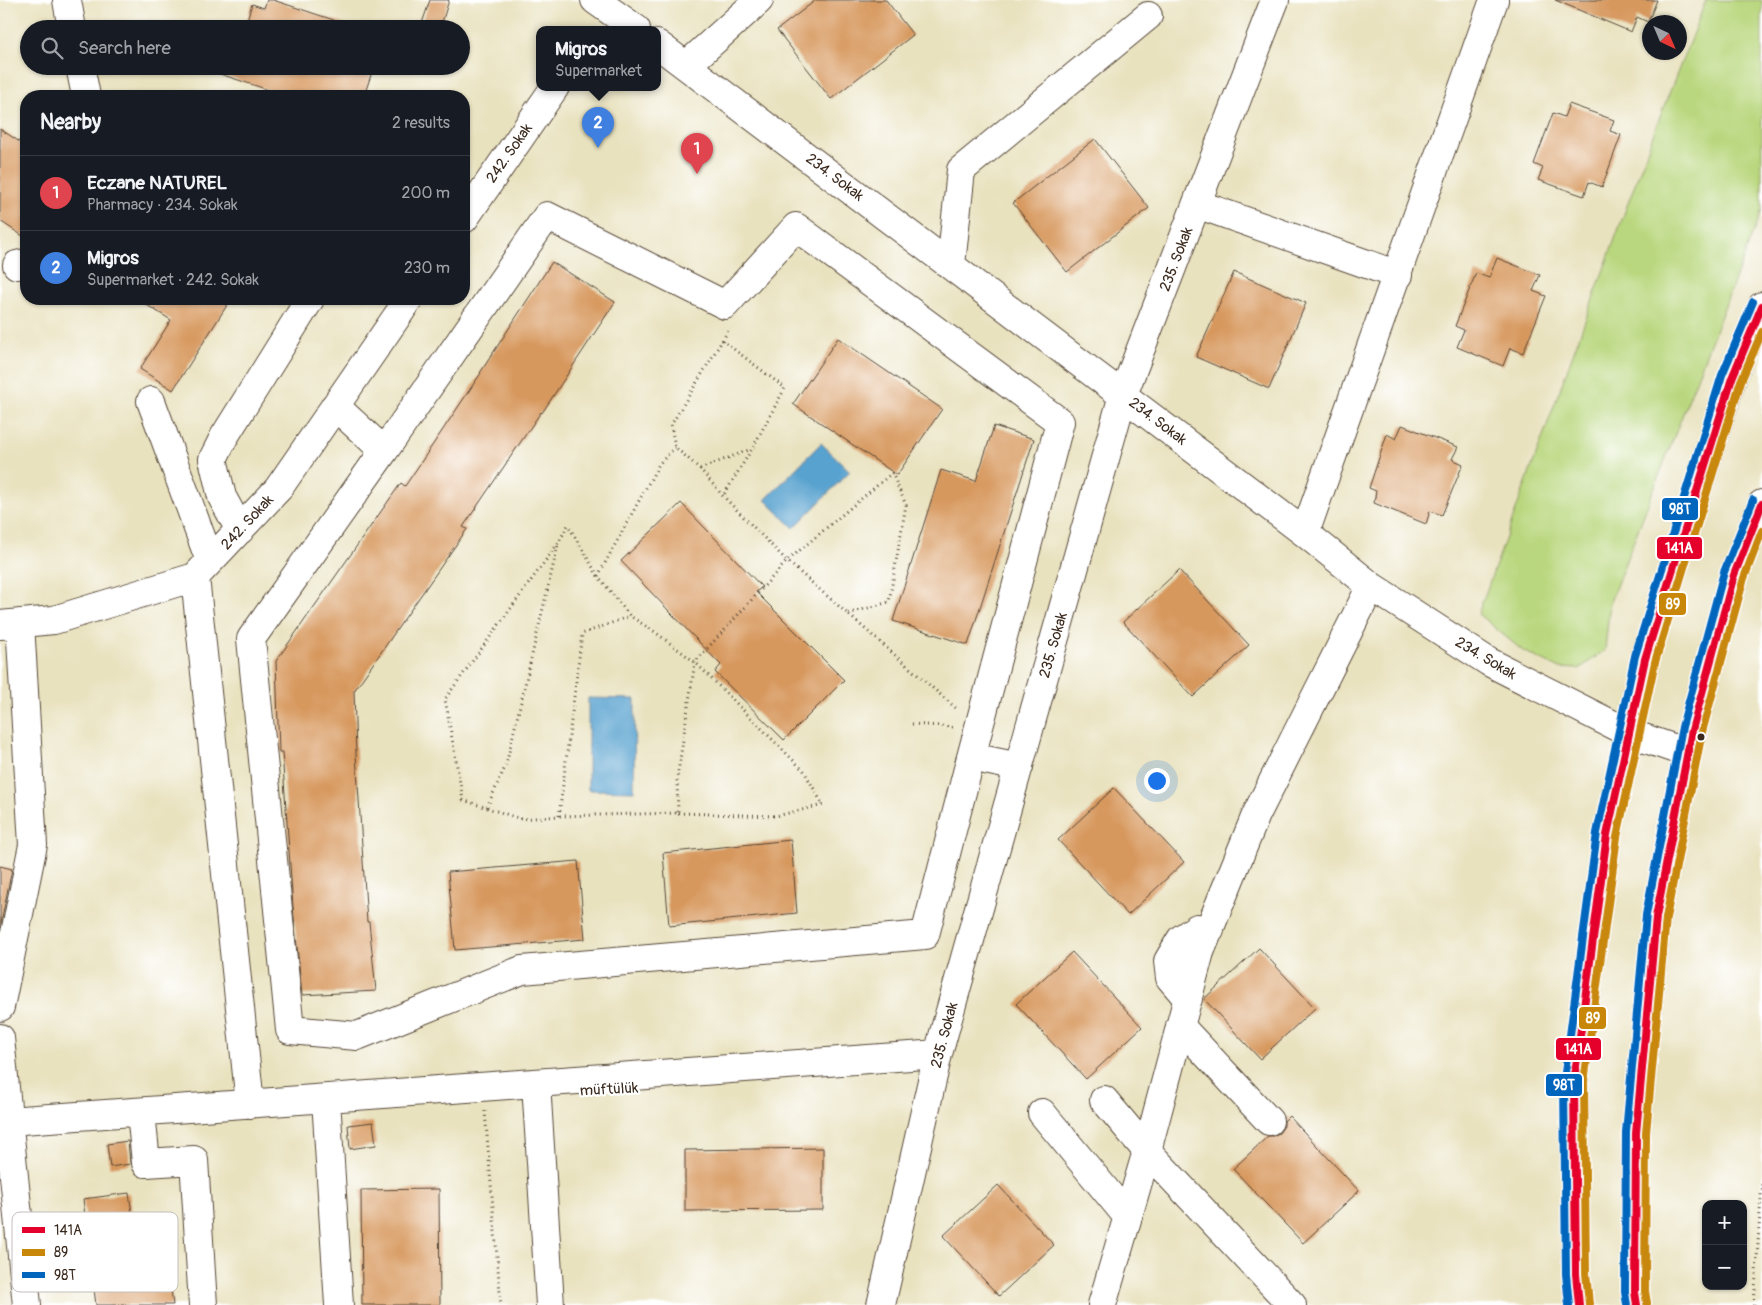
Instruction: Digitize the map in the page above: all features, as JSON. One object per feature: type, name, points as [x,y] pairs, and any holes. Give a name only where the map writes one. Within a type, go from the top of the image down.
[{"type":"street","points":[[67,0],[70,20]]},
{"type":"street","points":[[687,65],[759,0]]},
{"type":"street","name":"235. Sokak","points":[[881,1305],[938,1054],[1124,395],[1275,0]]},
{"type":"street","points":[[1305,533],[1494,0]]},
{"type":"street","points":[[599,13],[629,26]]},
{"type":"street","points":[[951,265],[961,170],[1148,16]]},
{"type":"street","name":"234. Sokak","points":[[661,47],[1124,395],[1305,533],[1371,586],[1489,662],[1629,733],[1688,752]]},
{"type":"street","points":[[82,75],[85,90]]},
{"type":"street","name":"242. Sokak","points":[[470,210],[552,91]]},
{"type":"street","points":[[1197,204],[1398,275]]},
{"type":"street","points":[[547,216],[725,305],[796,227],[1060,422],[979,728],[925,935],[522,970],[357,1036],[290,1030],[251,639],[547,216]]},
{"type":"street","points":[[240,530],[222,497],[213,459],[224,437],[306,305]]},
{"type":"street","name":"242. Sokak","points":[[10,624],[54,620],[203,569],[278,489],[405,305]]},
{"type":"street","points":[[1578,1305],[1574,1081],[1606,835],[1645,659],[1732,378],[1762,306]]},
{"type":"street","points":[[151,401],[203,569],[250,1104]]},
{"type":"street","points":[[335,406],[384,451]]},
{"type":"street","points":[[1637,1305],[1635,1292],[1637,1123],[1656,917],[1692,730],[1734,575],[1762,504]]},
{"type":"street","points":[[1102,1305],[1147,1151],[1200,952],[1256,815],[1371,586]]},
{"type":"street","points":[[0,1007],[33,845],[10,624]]},
{"type":"street","points":[[971,757],[1019,767]]},
{"type":"street","points":[[1180,1026],[1269,1121]]},
{"type":"street","points":[[0,1038],[17,1212]]},
{"type":"street","points":[[8,1122],[938,1054]]},
{"type":"street","points":[[536,1084],[550,1305]]},
{"type":"street","points":[[326,1099],[339,1305]]},
{"type":"street","points":[[1104,1100],[1147,1151],[1292,1305]]},
{"type":"street","points":[[141,1112],[146,1163],[194,1160],[203,1305]]},
{"type":"street","points":[[1042,1113],[1128,1216]]},
{"type":"street","points":[[26,1292],[27,1305]]},
{"type":"path","points":[[733,324],[671,425],[675,447],[700,469],[723,496],[788,561],[979,728]]},
{"type":"path","points":[[722,340],[785,388],[752,449],[723,496]]},
{"type":"path","points":[[598,576],[659,464],[675,447]]},
{"type":"path","points":[[700,469],[752,449]]},
{"type":"path","points":[[678,813],[677,779],[695,662],[788,561],[892,472],[906,505],[889,602],[847,614]]},
{"type":"path","points":[[568,525],[598,576],[630,616],[695,662],[804,771],[823,805],[776,816],[678,813],[559,816],[521,819],[464,800],[445,700],[559,542],[568,525]]},
{"type":"path","points":[[486,808],[506,765],[559,542]]},
{"type":"path","points":[[559,816],[582,634],[630,616]]},
{"type":"path","points":[[912,724],[979,728]]},
{"type":"path","points":[[484,1105],[501,1305]]},
{"type":"path","points":[[1754,1305],[1762,1182]]},
{"type":"green space","points":[[1706,0],[1762,0],[1762,210],[1610,602],[1605,650],[1579,669],[1558,668],[1523,651],[1478,614],[1654,132],[1682,60],[1687,60],[1687,48]]},
{"type":"water","points":[[821,443],[850,471],[794,528],[765,500]]},
{"type":"water","points":[[588,698],[635,699],[634,791],[588,790]]},
{"type":"building","points":[[267,0],[273,0],[334,20],[247,20],[252,4],[264,8]]},
{"type":"building","points":[[430,0],[449,0],[443,20],[423,20]]},
{"type":"building","points":[[816,0],[886,0],[913,35],[831,99],[777,30]]},
{"type":"building","points":[[1555,0],[1657,0],[1651,15],[1642,15],[1642,19],[1637,17],[1631,32]]},
{"type":"building","points":[[223,75],[371,75],[366,90],[269,90]]},
{"type":"building","points":[[1569,104],[1614,120],[1610,131],[1621,135],[1602,187],[1589,182],[1584,196],[1538,180],[1543,168],[1534,164],[1553,113],[1564,117]]},
{"type":"building","points":[[0,129],[20,142],[20,234],[0,221]]},
{"type":"building","points":[[1095,139],[1149,208],[1067,272],[1013,203]]},
{"type":"building","points":[[1497,258],[1540,275],[1533,291],[1546,296],[1523,353],[1510,348],[1503,366],[1457,347],[1464,330],[1455,326],[1476,273],[1489,278]]},
{"type":"building","points":[[552,262],[615,302],[542,413],[463,527],[467,529],[354,691],[356,754],[367,922],[369,922],[376,991],[302,995],[293,907],[282,752],[279,752],[276,661],[401,483],[405,486],[481,373]]},
{"type":"building","points":[[1234,272],[1306,303],[1269,389],[1196,357]]},
{"type":"building","points":[[147,305],[227,305],[173,390],[140,369],[171,320]]},
{"type":"building","points":[[838,338],[942,409],[897,475],[793,404]]},
{"type":"building","points":[[1402,425],[1458,447],[1452,459],[1463,464],[1442,515],[1430,511],[1426,524],[1374,503],[1376,491],[1369,488],[1387,434],[1396,439]]},
{"type":"building","points":[[994,426],[1034,439],[968,645],[893,621],[941,470],[976,481]]},
{"type":"building","points":[[681,503],[762,587],[756,592],[844,680],[784,740],[715,672],[721,665],[621,561]]},
{"type":"building","points":[[1179,570],[1249,645],[1193,697],[1123,622]]},
{"type":"building","points":[[1114,788],[1184,862],[1128,915],[1058,840]]},
{"type":"building","points":[[791,840],[797,913],[669,926],[663,853]]},
{"type":"building","points":[[578,861],[585,939],[455,950],[448,872]]},
{"type":"building","points":[[0,866],[12,869],[0,928]]},
{"type":"building","points":[[1259,948],[1315,1008],[1260,1059],[1204,999]]},
{"type":"building","points":[[1072,952],[1142,1027],[1086,1079],[1016,1004]]},
{"type":"building","points":[[1289,1116],[1359,1191],[1303,1243],[1233,1169],[1268,1136],[1279,1133],[1284,1126],[1284,1121]]},
{"type":"building","points":[[373,1122],[376,1145],[350,1149],[348,1125]]},
{"type":"building","points":[[128,1141],[130,1164],[110,1167],[107,1144]]},
{"type":"building","points":[[823,1148],[823,1210],[685,1211],[685,1150]]},
{"type":"building","points":[[998,1185],[1054,1245],[999,1296],[943,1236]]},
{"type":"building","points":[[439,1189],[440,1305],[362,1305],[361,1190]]},
{"type":"building","points":[[129,1193],[132,1212],[85,1212],[83,1199]]},
{"type":"building","points":[[94,1292],[171,1292],[173,1305],[96,1305]]},
{"type":"transit line","name":"98T","points":[[1569,1305],[1566,1274],[1564,1080],[1597,833],[1635,656],[1722,375],[1753,302]]},
{"type":"transit line","name":"141A","points":[[1579,1305],[1576,1274],[1574,1081],[1607,835],[1645,659],[1732,378],[1762,306]]},
{"type":"transit line","name":"89","points":[[1589,1304],[1586,1273],[1584,1082],[1617,837],[1655,662],[1741,381],[1762,332]]},
{"type":"transit line","name":"98T","points":[[1627,1305],[1625,1292],[1626,1132],[1646,915],[1682,727],[1724,572],[1753,500]]},
{"type":"transit line","name":"141A","points":[[1637,1305],[1635,1292],[1636,1133],[1656,917],[1692,730],[1734,575],[1762,504]]},
{"type":"transit line","name":"89","points":[[1647,1303],[1645,1291],[1646,1133],[1666,918],[1702,732],[1744,578],[1762,531]]},
{"type":"place","name":"Migros","points":[[598,148]]},
{"type":"place","name":"Eczane NATUREL","points":[[697,174]]}]
